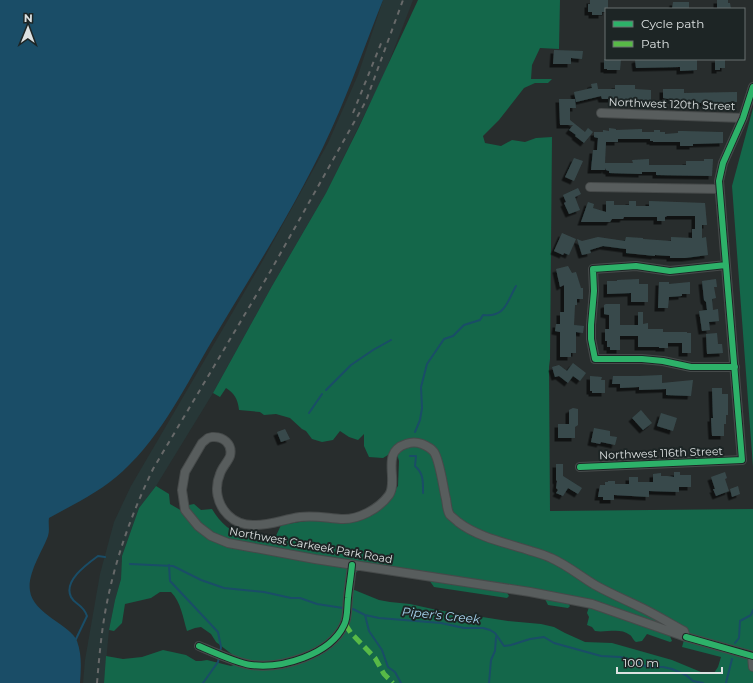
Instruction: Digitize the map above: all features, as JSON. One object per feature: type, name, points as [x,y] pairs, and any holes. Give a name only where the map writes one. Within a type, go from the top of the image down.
[{"type":"street","points":[[726,265],[670,270],[636,266],[593,269],[594,291],[591,339],[595,359],[663,361],[691,367],[735,367],[719,181],[724,163],[743,118],[753,87]]},
{"type":"street","name":"Northwest 120th Street","points":[[600,113],[743,118]]},
{"type":"street","points":[[590,187],[719,189]]},
{"type":"street","name":"Northwest 116th Street","points":[[580,466],[742,460],[735,367]]},
{"type":"street","name":"Northwest Carkeek Park Road","points":[[686,638],[684,631],[647,610],[594,584],[550,557],[484,536],[458,522],[450,514],[438,461],[434,452],[428,447],[412,442],[397,448],[391,462],[391,490],[388,496],[380,504],[364,515],[343,519],[320,516],[304,517],[281,520],[267,525],[254,526],[240,523],[230,517],[222,508],[217,496],[218,478],[230,454],[228,444],[223,439],[216,436],[208,438],[202,443],[185,472],[182,482],[182,493],[186,510],[198,526],[211,536],[228,544],[352,565],[530,592],[592,604],[686,638],[753,656]]},
{"type":"street","points":[[200,646],[214,653],[250,665],[275,666],[302,659],[322,648],[337,636],[345,624],[352,565]]},
{"type":"street","points":[[753,656],[753,667]]},
{"type":"shaded area","points":[[383,0],[413,0],[384,75],[326,193],[272,286],[213,393],[156,486],[139,508],[122,556],[121,579],[109,630],[104,683],[83,683],[85,660],[100,574],[114,522],[131,486],[262,262],[328,143],[358,75]]},
{"type":"green space","points":[[418,0],[560,0],[559,49],[540,48],[532,65],[531,79],[552,79],[548,83],[535,83],[524,88],[499,120],[483,136],[485,143],[501,146],[512,140],[525,142],[536,138],[552,137],[549,367],[550,511],[753,509],[753,683],[104,683],[106,656],[123,659],[142,657],[163,650],[186,655],[196,661],[207,660],[231,666],[242,662],[216,642],[211,634],[201,627],[187,631],[177,600],[171,592],[160,592],[151,598],[125,604],[122,623],[114,631],[109,630],[121,579],[122,556],[139,508],[156,486],[169,494],[170,504],[189,515],[189,505],[194,504],[201,510],[212,509],[219,519],[232,530],[242,534],[258,536],[264,539],[275,538],[281,525],[306,521],[359,520],[380,510],[398,486],[399,461],[396,450],[383,458],[369,457],[364,446],[364,434],[358,440],[349,437],[340,431],[333,440],[322,442],[312,439],[306,431],[290,418],[276,414],[264,415],[260,412],[239,410],[235,397],[226,388],[220,397],[213,393],[272,286],[326,193],[359,127]],"holes":[[[359,570],[429,580],[434,587],[507,598],[509,596],[506,591],[544,597],[548,605],[568,608],[570,606],[567,602],[589,607],[587,613],[589,617],[587,625],[592,627],[595,631],[622,631],[631,636],[636,642],[642,641],[647,634],[670,642],[672,641],[670,636],[684,640],[682,647],[721,657],[718,667],[714,673],[701,672],[672,660],[612,643],[585,642],[554,627],[379,600],[352,589],[354,574]]]},
{"type":"green space","points":[[753,108],[753,467],[732,186]]},
{"type":"water","points":[[0,0],[383,0],[345,98],[326,142],[280,228],[183,392],[150,442],[123,471],[97,491],[49,518],[48,536],[33,570],[30,591],[38,606],[68,630],[77,641],[79,646],[81,667],[80,683],[0,683]]},
{"type":"building","points":[[590,0],[608,0],[608,8],[605,8],[605,12],[602,12],[602,15],[592,15],[592,12],[588,12],[588,4],[590,4]]},
{"type":"building","points":[[717,0],[728,0],[728,3],[730,3],[731,8],[717,8]]},
{"type":"building","points":[[673,2],[689,2],[689,8],[672,8]]},
{"type":"building","points":[[554,50],[583,51],[582,59],[571,58],[571,64],[553,64]]},
{"type":"building","points":[[604,59],[621,60],[620,70],[604,69]]},
{"type":"building","points":[[635,60],[697,60],[697,70],[680,71],[680,67],[636,68]]},
{"type":"building","points":[[715,60],[725,60],[725,68],[715,70]]},
{"type":"building","points":[[597,83],[598,89],[615,89],[615,85],[635,85],[635,89],[651,90],[651,100],[613,101],[613,99],[602,99],[601,96],[576,102],[574,92],[592,88],[591,84]]},
{"type":"building","points":[[663,89],[684,89],[684,93],[737,92],[737,102],[692,103],[692,101],[680,100],[680,102],[674,102],[674,100],[663,98]]},
{"type":"building","points":[[559,99],[575,99],[576,108],[570,108],[570,120],[585,132],[588,128],[593,132],[584,143],[569,130],[573,125],[560,125]]},
{"type":"building","points":[[609,128],[616,130],[642,129],[642,132],[654,132],[654,130],[660,130],[660,132],[665,132],[665,134],[678,133],[678,131],[723,132],[723,143],[680,146],[680,142],[653,142],[650,141],[650,139],[618,139],[618,142],[606,142],[605,163],[633,163],[632,160],[649,159],[649,165],[686,165],[686,161],[704,161],[704,159],[713,159],[712,176],[656,175],[656,172],[642,172],[642,174],[609,173],[606,168],[605,170],[591,170],[593,150],[597,150],[598,138],[594,137],[594,132],[603,132],[603,130],[609,131]]},
{"type":"building","points":[[574,158],[583,161],[574,181],[565,177]]},
{"type":"building","points":[[578,188],[581,194],[575,197],[580,210],[569,214],[564,203],[566,202],[563,195]]},
{"type":"building","points":[[606,201],[614,201],[614,205],[629,205],[629,201],[636,201],[636,206],[649,206],[649,201],[705,203],[707,225],[702,225],[702,238],[706,237],[708,255],[670,258],[670,256],[626,253],[626,249],[603,246],[590,250],[591,253],[582,255],[577,239],[582,241],[598,237],[625,241],[626,237],[671,241],[671,237],[692,238],[692,229],[695,229],[695,216],[667,216],[665,217],[665,221],[657,221],[657,217],[624,217],[623,219],[612,219],[610,222],[581,222],[588,202],[594,204],[593,208],[606,212]]},
{"type":"building","points":[[562,233],[576,239],[569,255],[564,253],[563,255],[554,251]]},
{"type":"building","points":[[568,266],[572,273],[576,272],[581,288],[583,288],[583,299],[577,299],[577,305],[575,305],[574,325],[584,326],[583,333],[576,332],[576,353],[571,353],[571,357],[560,357],[560,332],[555,331],[556,324],[560,324],[560,312],[564,312],[564,285],[560,287],[556,269]]},
{"type":"building","points":[[639,279],[639,284],[648,284],[648,302],[631,302],[631,293],[607,294],[607,281]]},
{"type":"building","points":[[716,279],[717,287],[714,287],[716,298],[712,299],[713,310],[718,309],[719,321],[709,322],[710,330],[702,331],[699,311],[707,310],[706,302],[704,300],[702,281]]},
{"type":"building","points":[[659,282],[669,282],[669,284],[690,282],[690,294],[669,297],[668,308],[658,308]]},
{"type":"building","points":[[620,304],[620,325],[638,325],[638,312],[643,312],[643,324],[648,323],[648,329],[663,329],[663,332],[691,333],[691,353],[682,353],[682,343],[668,343],[668,348],[638,347],[638,336],[620,336],[620,350],[610,350],[610,347],[607,347],[607,341],[605,341],[605,329],[609,329],[609,315],[604,314],[604,305]]},
{"type":"building","points":[[717,333],[718,344],[722,344],[723,353],[707,354],[706,334]]},
{"type":"building","points":[[573,363],[586,373],[580,381],[573,376],[568,383],[559,376],[555,377],[552,367],[559,365],[567,371]]},
{"type":"building","points":[[662,375],[662,383],[693,380],[691,396],[666,395],[666,389],[639,390],[639,387],[620,388],[620,384],[612,384],[613,376]]},
{"type":"building","points":[[590,376],[602,377],[601,380],[605,380],[605,393],[592,393],[592,391],[590,391]]},
{"type":"building","points":[[712,388],[722,388],[722,394],[728,394],[728,415],[726,415],[726,424],[724,424],[724,436],[712,436]]},
{"type":"building","points":[[573,408],[578,409],[578,425],[575,427],[575,438],[558,438],[558,424],[569,424],[569,410]]},
{"type":"building","points":[[641,410],[652,423],[643,430],[632,418]]},
{"type":"building","points":[[661,413],[677,418],[673,431],[657,426]]},
{"type":"building","points":[[594,428],[610,431],[610,436],[617,437],[615,445],[601,442],[600,444],[591,442]]},
{"type":"building","points":[[285,429],[290,439],[281,442],[277,432]]},
{"type":"building","points":[[556,464],[563,464],[563,476],[582,488],[578,494],[568,488],[563,496],[556,493],[558,490],[556,488]]},
{"type":"building","points":[[674,472],[680,472],[680,475],[691,475],[691,487],[679,487],[679,492],[649,491],[649,497],[614,495],[614,500],[603,500],[603,497],[598,497],[600,485],[605,485],[605,482],[608,481],[615,481],[615,484],[629,484],[629,477],[638,477],[638,482],[653,482],[653,474],[661,473],[661,476],[674,477]]},
{"type":"building","points":[[725,472],[727,478],[725,479],[729,491],[716,496],[711,477]]},
{"type":"building","points":[[738,486],[740,494],[732,497],[730,489]]},
{"type":"waterway","points":[[415,432],[420,420],[422,408],[421,387],[427,364],[444,339],[453,336],[464,325],[480,320],[483,315],[496,314],[501,311],[516,286]]},
{"type":"waterway","points":[[326,390],[351,365],[391,340]]},
{"type":"waterway","points":[[309,413],[322,394]]},
{"type":"waterway","points":[[410,456],[416,456],[415,466],[421,475],[423,482],[423,493]]},
{"type":"waterway","name":"Piper's Creek","points":[[76,639],[87,616],[83,609],[71,597],[69,591],[70,585],[73,579],[83,568],[98,556],[105,557]]},
{"type":"waterway","name":"Piper's Creek","points":[[130,564],[173,566],[201,580],[224,588],[264,592],[291,598],[300,598],[317,604],[343,608]]},
{"type":"waterway","points":[[169,565],[170,581],[218,632],[221,647],[220,653]]},
{"type":"waterway","name":"Piper's Creek","points":[[353,609],[365,615],[379,618],[441,623],[464,628],[483,628],[495,633],[504,646],[544,637],[554,643],[601,656],[620,657],[634,660],[647,667],[663,667],[672,669],[686,675],[693,681],[703,683]]},
{"type":"waterway","points":[[735,643],[739,638],[740,621],[751,615],[753,610]]},
{"type":"waterway","points":[[365,615],[369,631],[382,650],[388,667],[395,672],[401,683]]},
{"type":"waterway","points":[[489,683],[491,660],[495,651],[496,637]]},
{"type":"waterway","points":[[203,683],[218,662],[219,657]]},
{"type":"waterway","points":[[726,683],[732,659]]},
{"type":"railway","points":[[97,683],[100,648],[113,575],[124,539],[145,486],[153,469],[270,272],[366,101],[403,0]]},
{"type":"railway","points":[[353,113],[382,41]]},
{"type":"marked path","points":[[345,624],[351,633],[375,658],[384,674],[393,683]]},
{"type":"cycle path","points":[[580,467],[742,460],[719,181],[723,163],[743,118],[753,87]]},
{"type":"cycle path","points":[[726,265],[670,271],[636,266],[593,269],[594,291],[591,339],[595,359],[642,359],[663,361],[691,367],[735,367]]},
{"type":"cycle path","points":[[199,646],[239,662],[263,666],[290,662],[304,658],[316,652],[328,644],[344,625],[347,615],[352,565]]},
{"type":"cycle path","points":[[686,637],[753,656]]}]
